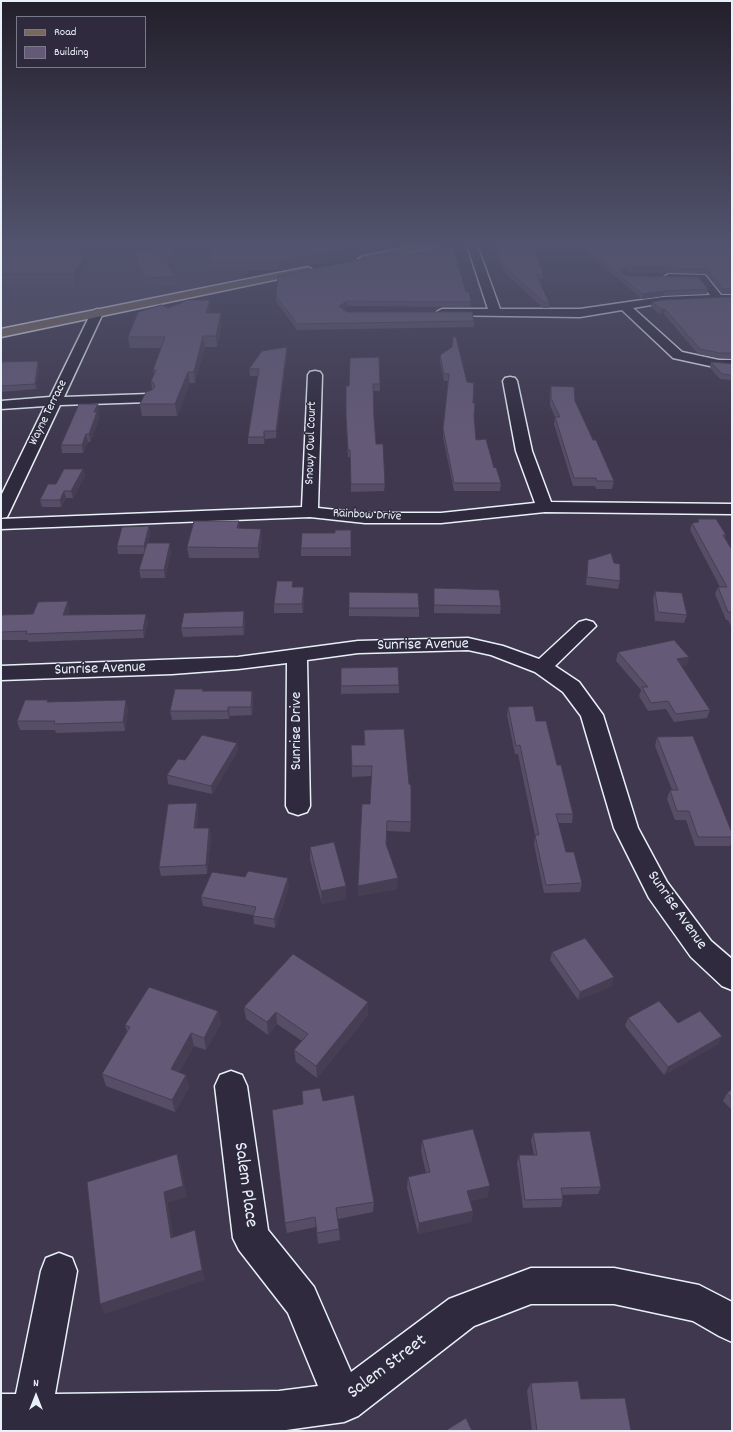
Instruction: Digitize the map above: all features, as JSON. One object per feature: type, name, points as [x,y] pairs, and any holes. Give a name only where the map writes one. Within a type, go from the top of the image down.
[{"type":"main road","points":[[1,333],[103,312]]},
{"type":"street","points":[[433,313],[587,312]]},
{"type":"street","points":[[630,312],[678,355],[720,364],[732,364]]},
{"type":"street","name":"Wayne Terrace","points":[[1,513],[97,313]]},
{"type":"street","name":"Snowy Owl Court","points":[[310,512],[315,375]]},
{"type":"street","points":[[510,381],[524,451],[545,507]]},
{"type":"street","points":[[1,405],[55,401],[149,398]]},
{"type":"street","name":"Rainbow Drive","points":[[1,524],[310,512],[365,518],[441,518],[545,507],[732,509]]},
{"type":"street","points":[[542,667],[586,626]]},
{"type":"street","name":"Sunrise Avenue","points":[[1,673],[172,667],[238,663],[358,647],[468,644],[496,650],[542,667],[571,687],[592,715],[626,828],[658,890],[701,949],[732,977]]},
{"type":"street","name":"Sunrise Drive","points":[[298,655],[298,806]]},
{"type":"street","name":"Salem Place","points":[[231,1086],[251,1238],[301,1300],[344,1402]]},
{"type":"street","points":[[20,1420],[58,1271]]},
{"type":"street","name":"Salem Street","points":[[20,1420],[279,1411],[344,1402],[462,1312],[531,1286],[614,1286],[699,1304],[732,1323]]},
{"type":"shaded area","points":[[1,312],[104,312],[1,333]]},
{"type":"building","points":[[138,312],[221,313],[216,336],[203,336],[194,372],[188,372],[175,404],[140,404],[146,392],[155,387],[151,381],[156,370],[153,370],[165,337],[128,337]]},
{"type":"building","points":[[288,312],[472,312],[474,321],[297,324]]},
{"type":"building","points":[[667,312],[732,312],[732,353],[720,353],[700,349]]},
{"type":"building","points":[[453,337],[456,337],[467,382],[474,383],[473,403],[475,403],[474,416],[476,440],[486,439],[494,468],[496,467],[501,483],[454,483],[443,429],[449,374],[444,374],[440,355],[452,347]]},
{"type":"building","points":[[287,347],[276,431],[264,431],[264,437],[248,437],[259,369],[249,369],[262,351]]},
{"type":"building","points":[[379,357],[380,384],[373,384],[374,418],[376,444],[383,444],[385,484],[351,484],[350,450],[348,450],[346,415],[346,386],[349,386],[350,358]]},
{"type":"building","points":[[38,361],[35,384],[1,386],[1,362]]},
{"type":"building","points":[[711,362],[732,364],[732,375],[722,374]]},
{"type":"building","points":[[551,386],[574,387],[575,401],[593,440],[596,440],[614,481],[597,481],[596,478],[574,478],[555,417],[560,417],[551,398]]},
{"type":"building","points":[[79,404],[98,404],[94,412],[97,412],[89,434],[86,434],[82,445],[61,445]]},
{"type":"building","points":[[64,469],[83,469],[71,491],[64,491],[60,500],[40,500],[48,484],[56,484]]},
{"type":"building","points":[[698,519],[716,519],[726,535],[723,535],[732,550],[732,615],[731,612],[728,612],[718,587],[727,587],[692,523],[699,522]]},
{"type":"building","points":[[194,521],[239,521],[237,528],[261,529],[258,548],[187,547]]},
{"type":"building","points":[[149,526],[144,546],[117,546],[122,527]]},
{"type":"building","points":[[335,530],[351,530],[351,548],[301,548],[302,533],[335,533]]},
{"type":"building","points":[[147,543],[170,543],[164,570],[139,570]]},
{"type":"building","points":[[611,553],[614,563],[620,564],[620,581],[587,577],[588,560]]},
{"type":"building","points":[[277,581],[293,581],[292,587],[304,587],[302,604],[274,604]]},
{"type":"building","points":[[434,588],[499,590],[501,606],[434,605]]},
{"type":"building","points":[[655,591],[682,593],[687,615],[658,612]]},
{"type":"building","points":[[349,592],[418,593],[419,608],[349,608]]},
{"type":"building","points":[[68,601],[63,615],[146,614],[143,630],[26,634],[27,631],[1,632],[1,615],[33,614],[38,602]]},
{"type":"building","points":[[244,611],[243,627],[181,628],[184,613]]},
{"type":"building","points":[[674,640],[689,657],[677,659],[710,710],[676,714],[668,701],[651,703],[642,687],[648,687],[618,652]]},
{"type":"building","points":[[398,667],[399,685],[341,686],[341,668]]},
{"type":"building","points":[[175,689],[203,689],[202,691],[252,691],[251,707],[228,707],[228,711],[170,711]]},
{"type":"building","points":[[25,700],[48,700],[47,702],[126,700],[123,722],[54,724],[55,721],[17,721]]},
{"type":"building","points":[[533,706],[536,721],[546,721],[557,765],[561,765],[573,814],[556,814],[566,852],[574,852],[582,883],[546,885],[535,835],[539,835],[520,745],[516,746],[508,707]]},
{"type":"building","points":[[404,729],[409,784],[411,785],[411,822],[387,821],[386,844],[398,878],[358,886],[362,804],[370,804],[372,766],[352,766],[351,745],[365,745],[364,730]]},
{"type":"building","points":[[202,735],[237,743],[211,786],[167,775],[178,759],[185,760]]},
{"type":"building","points":[[693,736],[732,833],[732,837],[698,837],[689,811],[677,811],[670,790],[678,790],[657,737]]},
{"type":"building","points":[[197,803],[194,828],[209,828],[206,865],[159,867],[168,804]]},
{"type":"building","points":[[334,842],[346,886],[321,891],[310,847]]},
{"type":"building","points":[[248,871],[288,878],[274,919],[253,916],[256,907],[201,897],[212,872],[245,877]]},
{"type":"building","points":[[585,938],[614,977],[580,992],[552,952]]},
{"type":"building","points":[[293,954],[368,1002],[316,1066],[294,1050],[308,1034],[276,1012],[267,1022],[244,1007]]},
{"type":"building","points":[[149,987],[218,1011],[204,1038],[191,1033],[171,1069],[186,1075],[172,1100],[102,1074],[130,1027],[125,1025]]},
{"type":"building","points":[[659,1001],[678,1023],[700,1011],[722,1036],[668,1067],[628,1018]]},
{"type":"building","points":[[320,1088],[323,1101],[354,1095],[374,1202],[336,1208],[339,1229],[317,1233],[315,1217],[285,1223],[272,1110],[303,1104],[302,1091]]},
{"type":"building","points":[[732,1089],[732,1098],[727,1093]]},
{"type":"building","points":[[473,1129],[490,1186],[467,1191],[473,1211],[419,1223],[408,1177],[430,1172],[422,1140]]},
{"type":"building","points":[[590,1131],[601,1187],[561,1188],[563,1199],[525,1200],[519,1155],[537,1155],[533,1133]]},
{"type":"building","points":[[177,1154],[183,1186],[164,1192],[171,1238],[195,1230],[202,1270],[100,1304],[87,1182]]},
{"type":"building","points":[[578,1381],[581,1399],[625,1398],[631,1431],[537,1431],[531,1383]]},
{"type":"building","points":[[466,1418],[472,1431],[445,1431]]}]
